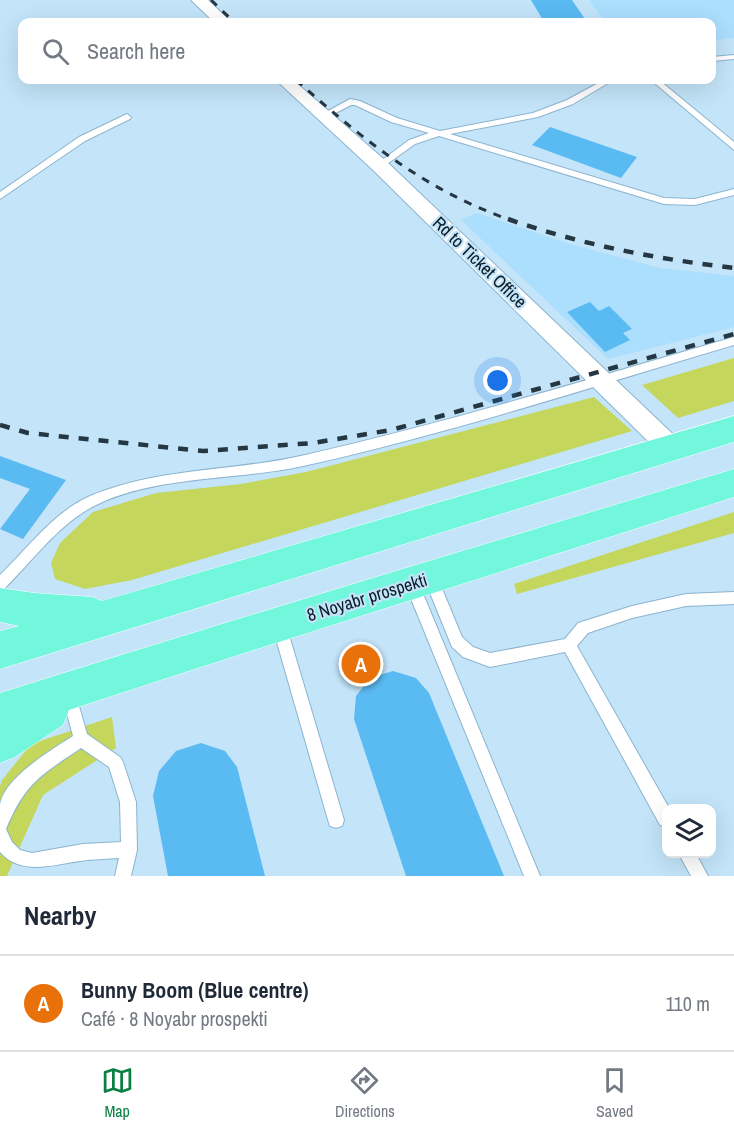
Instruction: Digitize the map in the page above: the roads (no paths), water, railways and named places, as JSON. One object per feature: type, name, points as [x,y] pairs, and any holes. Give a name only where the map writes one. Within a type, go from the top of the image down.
[{"type":"highway","points":[[0,650],[734,429]]},
{"type":"highway","name":"8 Noyabr prospekti","points":[[0,713],[734,483]]},
{"type":"highway","points":[[0,605],[63,614],[127,613]]},
{"type":"highway","points":[[0,742],[11,733],[108,678]]},
{"type":"street","points":[[199,0],[219,18]]},
{"type":"street","name":"Rd to Ticket Office","points":[[288,84],[380,166],[671,448]]},
{"type":"lane","points":[[716,59],[734,57]]},
{"type":"lane","points":[[380,166],[412,142],[437,134],[535,115],[570,102],[602,84]]},
{"type":"lane","points":[[660,84],[734,147]]},
{"type":"lane","points":[[323,116],[350,102],[357,103],[394,120],[437,134],[664,201],[695,202],[734,192]]},
{"type":"lane","points":[[0,196],[82,140],[127,117]]},
{"type":"lane","points":[[0,584],[69,517],[87,504],[110,493],[142,485],[293,464],[390,441],[734,341]]},
{"type":"lane","points":[[422,581],[457,642],[468,652],[490,660],[569,645],[583,628],[594,622],[686,600],[734,598]]},
{"type":"lane","points":[[422,581],[532,876]]},
{"type":"lane","points":[[279,624],[336,820]]},
{"type":"lane","points":[[569,645],[662,812]]},
{"type":"lane","points":[[70,699],[81,739],[115,762],[128,802],[129,850],[123,876]]},
{"type":"lane","points":[[0,824],[4,810],[24,778],[81,739]]},
{"type":"lane","points":[[0,835],[13,858],[20,863],[34,865],[76,853],[129,850]]},
{"type":"lane","points":[[689,858],[700,876]]},
{"type":"railway","points":[[211,0],[230,18]]},
{"type":"railway","points":[[301,84],[346,123],[423,179],[481,209],[513,221]]},
{"type":"railway","points":[[508,219],[620,250],[734,268]]},
{"type":"railway","points":[[0,425],[28,433],[203,451],[313,443],[391,430],[734,334]]},
{"type":"place","name":"Bunny Boom (Blue centre)","points":[[361,664]]}]
